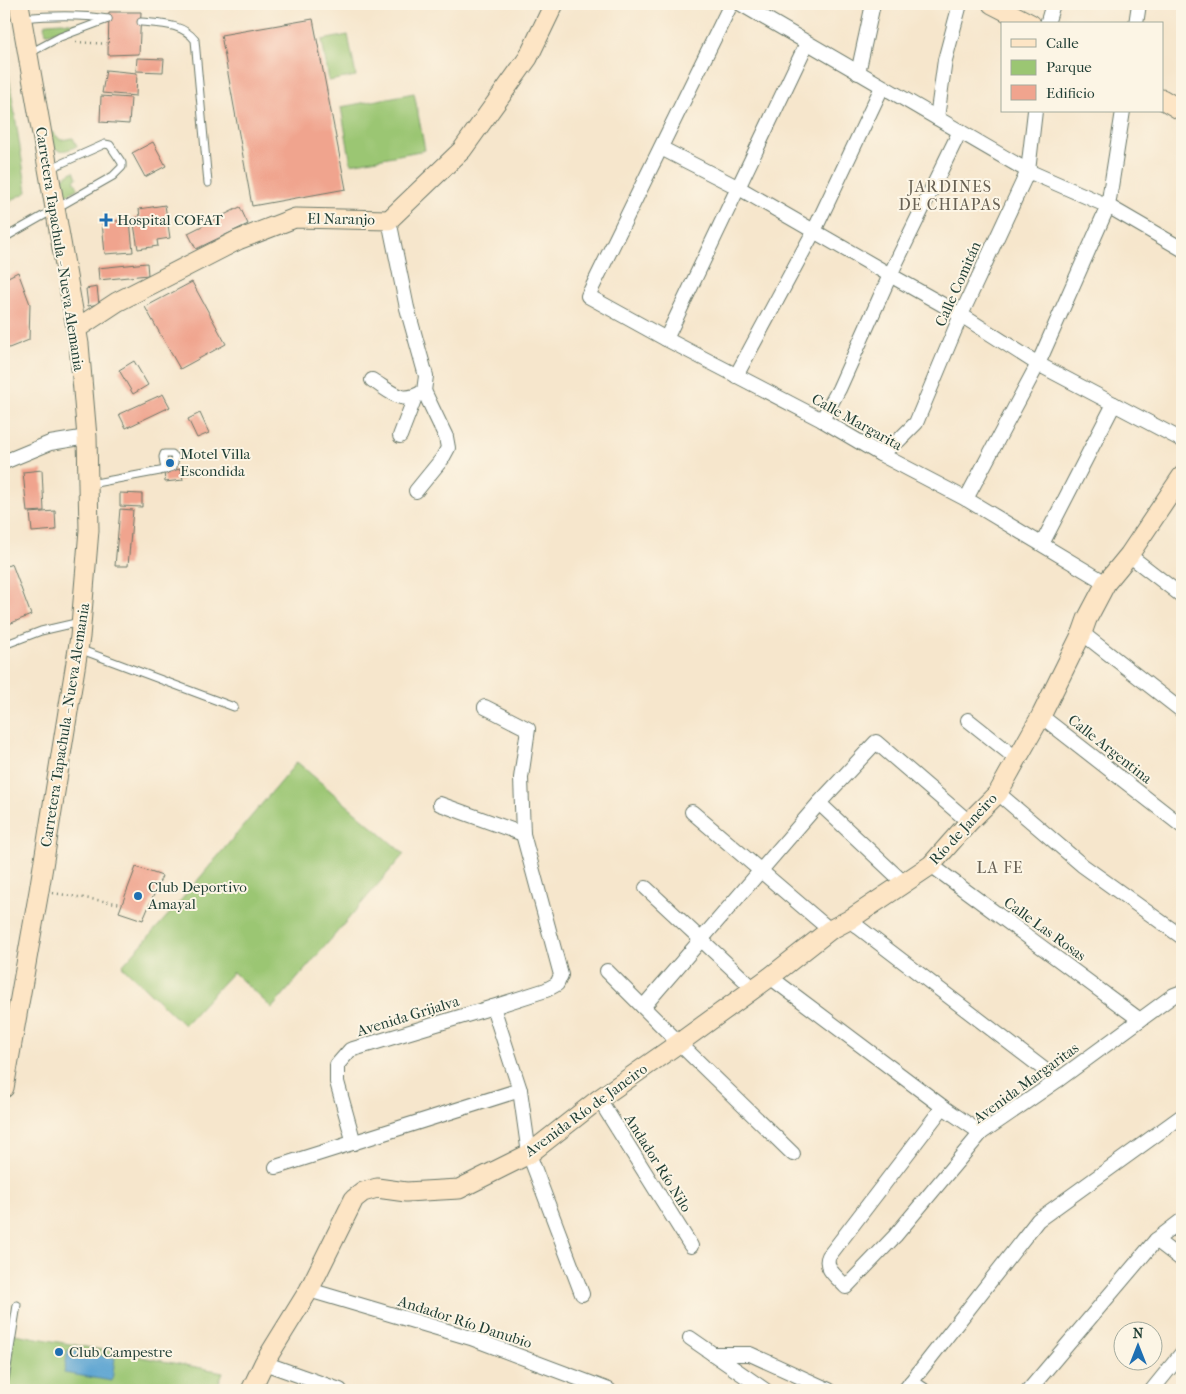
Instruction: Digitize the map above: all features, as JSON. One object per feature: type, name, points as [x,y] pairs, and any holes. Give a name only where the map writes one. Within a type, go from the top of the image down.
[{"type":"street","name":"El Naranjo","points":[[76,329],[117,302],[238,240],[295,218],[388,220],[462,150],[528,58],[554,4]]},
{"type":"street","points":[[731,4],[661,148],[739,188],[961,315],[1038,364],[1182,440]]},
{"type":"street","points":[[741,4],[882,88],[1028,171],[1108,206],[1182,249]]},
{"type":"street","points":[[858,73],[873,4]]},
{"type":"street","points":[[937,118],[945,60],[960,4]]},
{"type":"street","points":[[992,4],[1027,22]]},
{"type":"street","points":[[1048,22],[1053,4]]},
{"type":"street","points":[[1136,22],[1139,4]]},
{"type":"street","name":"Carretera Tapachula - Nueva Alemania","points":[[4,1088],[79,649],[89,530],[87,437],[76,329],[20,11]]},
{"type":"street","points":[[666,339],[807,43]]},
{"type":"street","points":[[736,376],[814,231],[882,88]]},
{"type":"street","points":[[1164,100],[1182,111]]},
{"type":"street","name":"Calle Comitán","points":[[880,454],[899,440],[916,423],[961,315],[1028,171],[1035,112]]},
{"type":"street","points":[[966,499],[1038,364],[1108,206],[1123,112]]},
{"type":"street","points":[[822,420],[839,389],[890,275],[960,131]]},
{"type":"street","name":"Calle Margarita","points":[[661,148],[588,296],[966,499],[1106,583]]},
{"type":"street","points":[[388,220],[407,308],[426,376],[400,436]]},
{"type":"street","points":[[372,380],[399,397],[406,399],[419,394]]},
{"type":"street","points":[[416,491],[442,459],[448,448],[446,437],[419,394]]},
{"type":"street","points":[[1042,544],[1114,404]]},
{"type":"street","points":[[4,462],[50,443],[87,437]]},
{"type":"street","name":"Río de Janeiro","points":[[679,1043],[770,977],[830,930],[849,920],[931,865],[998,793],[1041,716],[1106,583],[1129,555],[1181,479]]},
{"type":"street","points":[[1129,555],[1182,596]]},
{"type":"street","points":[[1082,633],[1182,711]]},
{"type":"street","points":[[440,804],[523,834],[521,778],[528,729],[485,708]]},
{"type":"street","name":"Calle Argentina","points":[[1041,716],[1182,826]]},
{"type":"street","points":[[968,720],[1017,759]]},
{"type":"street","points":[[643,1007],[819,803],[876,742],[969,822]]},
{"type":"street","points":[[998,793],[1082,865],[1182,937]]},
{"type":"street","points":[[819,803],[904,883]]},
{"type":"street","points":[[692,812],[830,930]]},
{"type":"street","name":"Avenida Grijalva","points":[[354,1143],[337,1082],[338,1064],[350,1050],[493,1007],[546,990],[557,984],[561,975],[523,834]]},
{"type":"street","name":"Calle Las Rosas","points":[[931,865],[1140,1020]]},
{"type":"street","points":[[646,888],[754,988]]},
{"type":"street","points":[[849,920],[1058,1080]]},
{"type":"street","points":[[607,971],[793,1154]]},
{"type":"street","points":[[770,977],[943,1107],[981,1133]]},
{"type":"street","name":"Avenida Margaritas","points":[[943,1107],[826,1261],[827,1266],[846,1287],[895,1236],[981,1133],[1058,1080],[1174,995],[1182,992]]},
{"type":"street","points":[[493,1007],[520,1090],[529,1154],[582,1294]]},
{"type":"street","name":"Avenida Río de Janeiro","points":[[251,1390],[264,1363],[309,1290],[354,1199],[363,1192],[377,1188],[406,1192],[459,1189],[529,1154],[599,1099],[679,1043]]},
{"type":"street","points":[[276,1167],[520,1090]]},
{"type":"street","name":"Andador Río Nilo","points":[[599,1099],[691,1246]]},
{"type":"street","points":[[913,1387],[1038,1220],[1182,1116]]},
{"type":"street","points":[[1029,1390],[1156,1240],[1182,1220]]},
{"type":"street","points":[[1156,1240],[1182,1260]]},
{"type":"street","name":"Andador Río Danubio","points":[[309,1290],[471,1338],[608,1390]]},
{"type":"street","points":[[690,1338],[765,1390]]},
{"type":"street","points":[[1152,1390],[1182,1353]]},
{"type":"street","points":[[713,1354],[750,1354],[829,1390]]},
{"type":"street","points":[[264,1363],[340,1390]]},
{"type":"lane","points":[[20,11],[54,15],[83,15],[108,19],[60,38],[28,54]]},
{"type":"lane","points":[[140,22],[168,25],[188,31],[195,40],[208,183]]},
{"type":"lane","points":[[4,238],[113,176],[122,167],[122,160],[110,145],[105,144],[48,170]]},
{"type":"lane","points":[[88,484],[165,470]]},
{"type":"lane","points":[[4,645],[41,631],[82,621]]},
{"type":"lane","points":[[79,649],[234,708]]},
{"type":"lane","points":[[4,1386],[17,1305]]},
{"type":"path","points":[[60,38],[79,43],[108,44]]},
{"type":"path","points":[[39,891],[122,904]]},
{"type":"green space","points":[[61,22],[83,25],[65,27],[46,33],[44,26],[48,23]]},
{"type":"green space","points":[[348,35],[356,76],[329,81],[322,40]]},
{"type":"green space","points":[[4,45],[27,192],[6,203],[4,188]]},
{"type":"green space","points":[[414,93],[425,150],[351,164],[341,107]]},
{"type":"green space","points":[[52,132],[61,140],[73,138],[77,146],[62,151],[54,148],[45,136]]},
{"type":"green space","points":[[74,171],[77,178],[74,180],[78,188],[62,198],[56,182]]},
{"type":"green space","points":[[297,762],[404,854],[272,1008],[233,972],[184,1025],[122,966],[171,912]]},
{"type":"green space","name":"Club Campestre","points":[[4,1332],[223,1372],[216,1390],[4,1390]]},
{"type":"water","points":[[68,1350],[115,1358],[112,1381],[64,1373]]},
{"type":"building","points":[[109,12],[141,12],[139,54],[108,55]]},
{"type":"building","points":[[313,19],[346,189],[252,206],[221,35]]},
{"type":"building","points":[[137,58],[164,59],[163,72],[136,71]]},
{"type":"building","points":[[106,70],[137,73],[136,96],[102,93]]},
{"type":"building","points":[[101,96],[131,98],[129,124],[100,122]]},
{"type":"building","points":[[153,142],[166,166],[145,177],[132,153]]},
{"type":"building","points":[[165,205],[170,238],[157,240],[158,246],[138,249],[133,218],[140,217],[139,209]]},
{"type":"building","points":[[240,207],[248,224],[196,249],[188,233]]},
{"type":"building","points":[[130,220],[133,252],[105,254],[102,222]]},
{"type":"building","points":[[147,263],[148,275],[99,280],[98,268]]},
{"type":"building","points":[[18,272],[30,304],[29,340],[4,350],[4,279]]},
{"type":"building","points":[[192,282],[226,344],[180,369],[145,307]]},
{"type":"building","points":[[97,287],[99,304],[88,306],[86,289]]},
{"type":"building","points":[[134,361],[148,385],[133,394],[119,370]]},
{"type":"building","points":[[163,394],[170,407],[126,428],[119,414]]},
{"type":"building","points":[[200,413],[209,433],[197,438],[188,419]]},
{"type":"building","points":[[181,469],[183,480],[165,482],[164,472]]},
{"type":"building","points":[[42,470],[44,511],[27,512],[23,472]]},
{"type":"building","points":[[120,493],[142,494],[142,507],[120,506]]},
{"type":"building","points":[[120,509],[133,510],[128,566],[115,566]]},
{"type":"building","points":[[55,511],[56,530],[32,532],[30,513]]},
{"type":"building","points":[[12,564],[31,615],[4,626],[4,567]]},
{"type":"building","points":[[136,867],[162,876],[143,920],[119,912]]},
{"type":"place","name":"Hospital COFAT","points":[[106,220]]},
{"type":"place","name":"Motel Villa Escondida","points":[[170,463]]},
{"type":"place","name":"Club Deportivo Amayal","points":[[138,896]]},
{"type":"place","name":"Club Campestre","points":[[59,1352]]},
{"type":"district","name":"JARDINES DE CHIAPAS","points":[[950,195]]},
{"type":"district","name":"LA FE","points":[[1000,867]]}]
